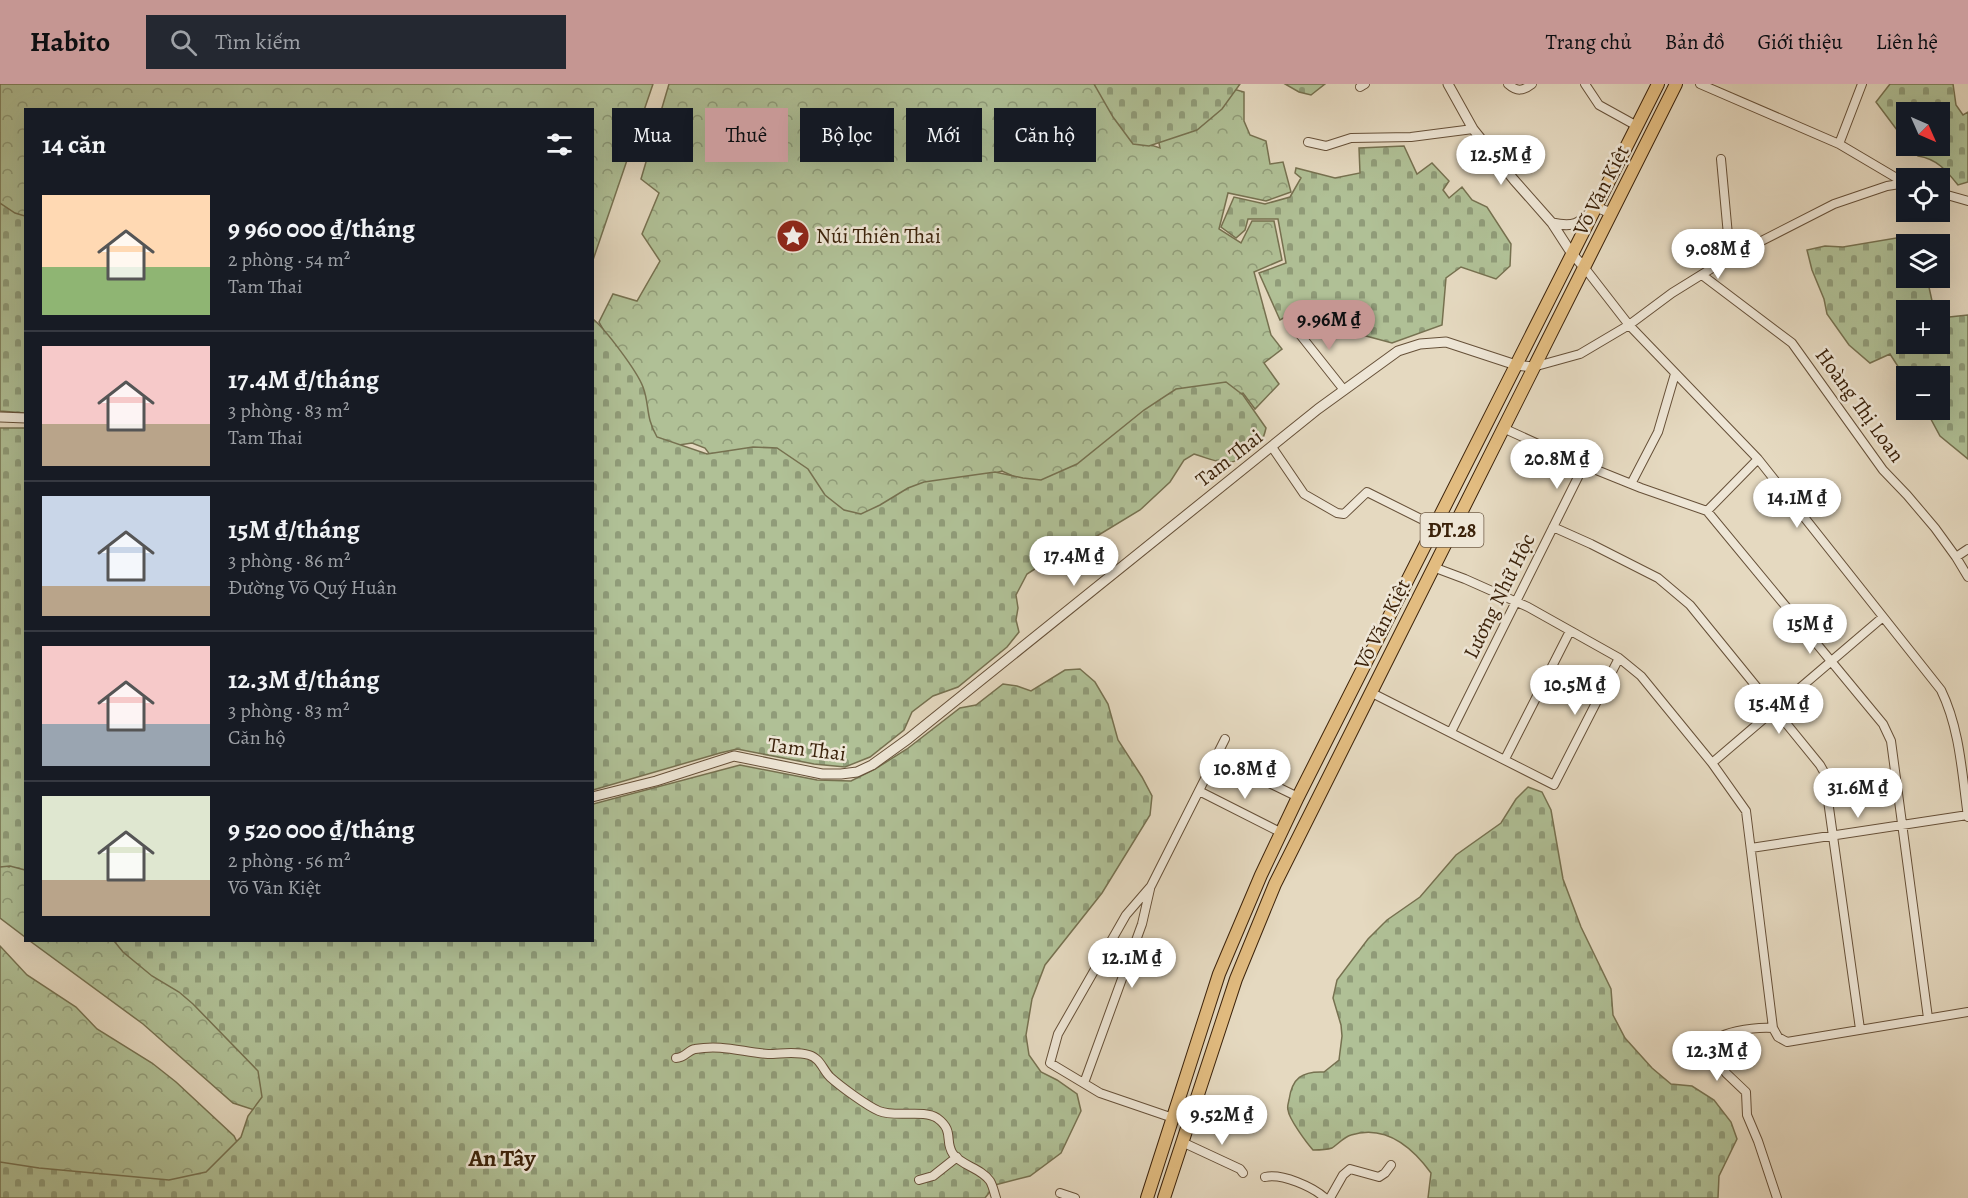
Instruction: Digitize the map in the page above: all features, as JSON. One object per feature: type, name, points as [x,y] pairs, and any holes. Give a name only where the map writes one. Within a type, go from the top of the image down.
[{"type":"main road","name":"Võ Văn Kiệt","points":[[1147,1198],[1219,974],[1280,832],[1658,84]]},
{"type":"main road","name":"Võ Văn Kiệt","points":[[1164,1198],[1236,979],[1275,884],[1676,84]]},
{"type":"main road","points":[[1219,974],[1236,979]]},
{"type":"main road","points":[[1154,1176],[1169,1181]]},
{"type":"street","points":[[1448,84],[1473,129],[1552,223],[1572,254],[1629,325],[1758,459],[1941,690],[1948,705],[1956,732],[1968,816],[1751,848]]},
{"type":"street","points":[[1508,84],[1521,91],[1532,84]]},
{"type":"street","points":[[1585,84],[1599,105],[1637,126]]},
{"type":"street","points":[[1701,84],[1839,144],[1896,177]]},
{"type":"street","points":[[1839,144],[1862,84]]},
{"type":"street","points":[[1308,142],[1326,146],[1351,138],[1411,137],[1473,129]]},
{"type":"street","points":[[1721,159],[1730,257]]},
{"type":"street","name":"Tam Thai","points":[[594,796],[656,781],[734,756],[822,774],[857,772],[872,765],[908,739],[1318,408],[1398,351],[1420,344],[1446,342],[1516,364],[1533,367],[1580,354],[1629,325],[1730,257],[1834,204],[1896,185]]},
{"type":"street","points":[[1950,196],[1968,201]]},
{"type":"street","points":[[1552,223],[1568,226],[1580,222],[1596,207],[1611,213]]},
{"type":"street","name":"Hoàng Thị Loan","points":[[1702,275],[1792,343],[1883,470],[1907,495],[1956,557],[1968,578]]},
{"type":"street","points":[[1294,327],[1344,390]]},
{"type":"street","points":[[1631,484],[1658,432],[1675,374]]},
{"type":"street","points":[[0,417],[24,418]]},
{"type":"street","points":[[1503,428],[1584,465],[1707,511],[1883,724],[1891,741],[1928,1018]]},
{"type":"street","points":[[1272,447],[1304,494],[1337,513],[1344,514],[1367,492],[1435,526]]},
{"type":"street","points":[[1707,511],[1758,459]]},
{"type":"street","points":[[1553,527],[1584,465]]},
{"type":"street","name":"Lương Nhữ Hộc","points":[[1451,732],[1553,527],[1592,544],[1666,583],[1690,605],[1824,772],[1860,1029]]},
{"type":"street","points":[[1956,557],[1968,549]]},
{"type":"street","points":[[1433,567],[1516,602],[1619,658],[1641,676],[1712,763],[1746,811],[1773,1028],[1778,1037],[1787,1042],[1968,1012]]},
{"type":"street","points":[[1712,763],[1883,617]]},
{"type":"street","points":[[1505,759],[1569,631]]},
{"type":"street","points":[[1370,692],[1554,785],[1619,658]]},
{"type":"street","points":[[1084,1083],[1142,924],[1151,886],[1225,739]]},
{"type":"street","points":[[1216,757],[1298,797]]},
{"type":"street","points":[[1198,792],[1280,832]]},
{"type":"street","points":[[1151,886],[1126,915],[1058,1034],[1050,1063],[1100,1093],[1173,1118]]},
{"type":"street","points":[[1773,1028],[1757,1027],[1730,1033],[1717,1038],[1709,1045],[1709,1048],[1726,1073],[1746,1092],[1747,1115],[1777,1198]]},
{"type":"street","points":[[676,1058],[683,1057],[693,1049],[710,1047],[731,1047],[769,1054],[808,1055],[820,1063],[832,1078],[878,1111],[890,1114],[934,1116],[949,1132],[952,1151],[990,1182],[996,1198]]},
{"type":"street","points":[[1182,1143],[1240,1169],[1243,1173]]},
{"type":"street","points":[[919,1180],[933,1176],[957,1157]]},
{"type":"street","points":[[1330,1198],[1342,1175],[1350,1169],[1379,1177],[1391,1165]]},
{"type":"street","points":[[1265,1177],[1272,1176],[1303,1184],[1325,1198]]},
{"type":"street","points":[[1060,1193],[1075,1198]]},
{"type":"green space","points":[[0,84],[653,84],[645,108],[612,108],[612,162],[626,162],[594,257],[594,108],[24,108],[24,220],[0,204]]},
{"type":"green space","points":[[669,84],[1112,84],[1129,138],[1160,148],[1153,113],[1223,86],[1244,92],[1244,121],[1250,135],[1266,141],[1270,164],[1283,162],[1291,192],[1266,201],[1228,193],[1219,229],[1241,243],[1252,221],[1274,221],[1282,260],[1254,272],[1271,335],[1282,349],[1264,363],[1279,384],[1255,409],[1243,393],[1212,400],[1056,496],[1002,471],[956,484],[874,525],[754,513],[705,448],[692,443],[639,451],[637,389],[599,322],[613,294],[637,301],[660,261],[642,234],[659,193],[641,179],[646,162],[693,162],[693,108],[662,108]]},
{"type":"green space","points":[[1094,84],[1240,84],[1222,109],[1197,130],[1149,146],[1133,144],[1113,117]]},
{"type":"green space","points":[[1285,84],[1325,84],[1311,95],[1299,92]]},
{"type":"green space","points":[[1890,84],[1953,84],[1956,105],[1963,115],[1968,112],[1968,182],[1958,185],[1950,176],[1950,168],[1943,168],[1931,160],[1918,156],[1950,156],[1950,102],[1896,102],[1896,129],[1876,102]]},
{"type":"green space","points":[[1404,146],[1417,174],[1432,163],[1449,181],[1443,190],[1449,198],[1462,187],[1472,200],[1487,207],[1511,244],[1510,266],[1496,279],[1461,267],[1446,278],[1442,325],[1392,343],[1340,329],[1305,306],[1280,320],[1259,273],[1286,263],[1278,219],[1248,219],[1245,230],[1236,238],[1221,227],[1234,197],[1265,204],[1290,197],[1301,178],[1295,173],[1296,168],[1335,178],[1360,173],[1359,148]]},
{"type":"green space","points":[[0,203],[15,213],[24,216],[24,413],[0,411]]},
{"type":"green space","points":[[1896,238],[1896,288],[1929,288],[1932,300],[1896,300],[1896,354],[1950,354],[1950,317],[1968,315],[1968,459],[1940,436],[1931,420],[1950,420],[1950,366],[1898,366],[1890,354],[1870,363],[1849,345],[1827,314],[1807,250],[1825,246],[1843,247]]},
{"type":"green space","points":[[594,320],[621,351],[640,380],[657,437],[707,454],[753,447],[777,448],[808,469],[825,495],[844,510],[861,514],[908,488],[924,482],[995,472],[1041,480],[1077,464],[1144,410],[1176,389],[1226,382],[1243,395],[1266,428],[1259,444],[1236,461],[1218,462],[1194,454],[1184,460],[1170,482],[1140,510],[1092,539],[1061,552],[1027,574],[1016,595],[1018,608],[1016,620],[1019,632],[1007,647],[958,687],[933,696],[912,712],[904,730],[870,757],[845,767],[814,764],[737,749],[594,790]]},
{"type":"green space","points":[[0,428],[24,428],[24,870],[10,866],[0,867]]},
{"type":"green space","points":[[1080,669],[1095,682],[1108,704],[1118,740],[1152,796],[1150,815],[1102,893],[1045,965],[1032,999],[1026,1035],[1029,1055],[1041,1072],[1077,1094],[1081,1111],[1061,1153],[1030,1176],[995,1185],[985,1198],[0,1198],[0,1162],[39,1168],[169,1180],[206,1172],[241,1137],[248,1116],[262,1097],[258,1071],[193,1004],[179,992],[152,976],[123,952],[115,942],[594,942],[594,804],[740,765],[817,780],[851,781],[907,749],[960,708],[976,705],[1003,684],[1031,691],[1065,670]]},
{"type":"green space","points":[[1528,787],[1542,792],[1551,810],[1563,879],[1581,927],[1611,989],[1613,1015],[1625,1038],[1652,1068],[1671,1084],[1692,1086],[1714,1100],[1731,1122],[1737,1139],[1719,1176],[1718,1198],[1428,1198],[1431,1173],[1424,1163],[1397,1140],[1387,1135],[1364,1132],[1348,1136],[1332,1148],[1313,1150],[1291,1119],[1288,1107],[1290,1092],[1299,1077],[1324,1072],[1339,1060],[1341,1025],[1333,998],[1337,980],[1368,939],[1387,920],[1420,897],[1456,855],[1501,823],[1516,799]]},
{"type":"green space","points":[[24,860],[24,936],[0,918],[0,864],[9,867]]},
{"type":"green space","points":[[31,942],[118,942],[190,991],[292,1106],[264,1113],[233,1103],[143,1024]]},
{"type":"green space","points":[[0,946],[27,975],[76,1007],[97,1029],[152,1063],[234,1136],[265,1198],[0,1172]]},
{"type":"place","name":"Núi Thiên Thai","points":[[793,236]]},
{"type":"district","name":"An Tây","points":[[502,1158]]}]
